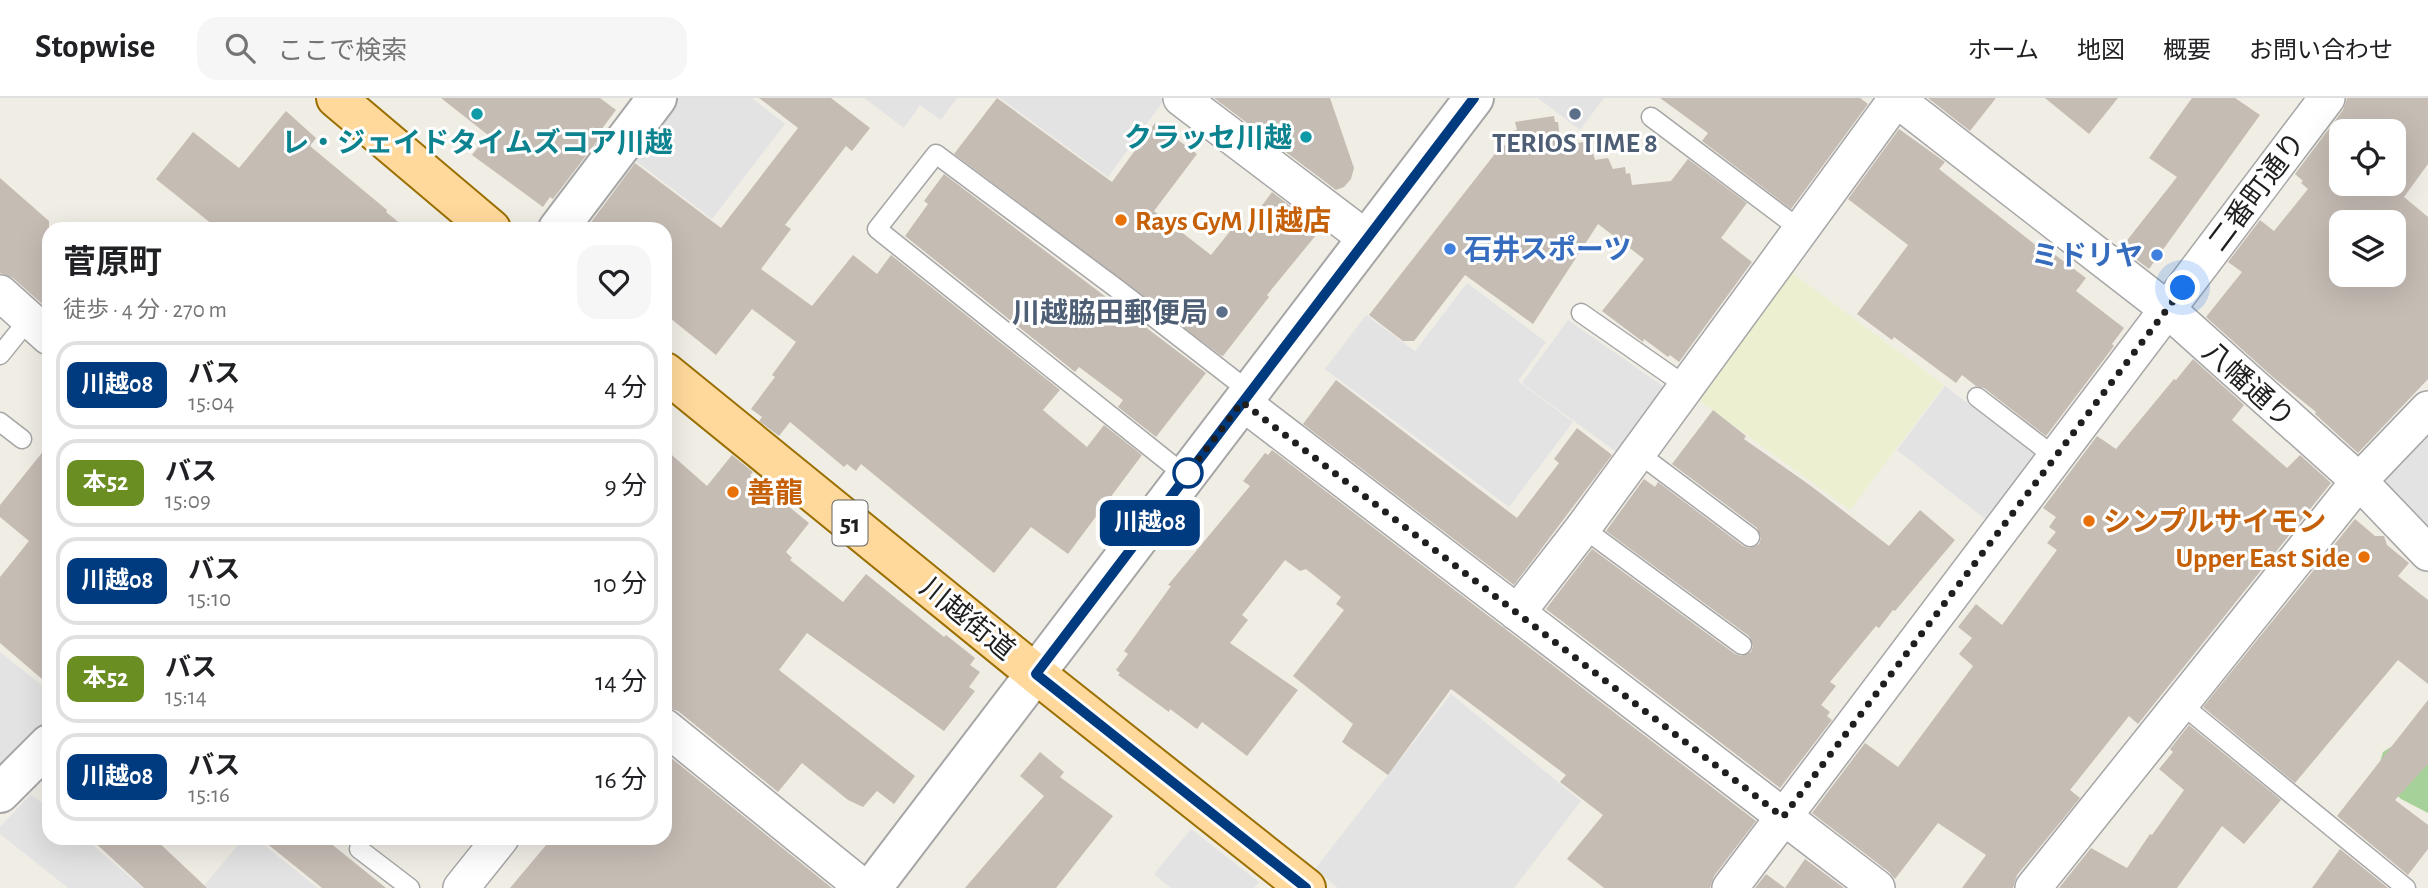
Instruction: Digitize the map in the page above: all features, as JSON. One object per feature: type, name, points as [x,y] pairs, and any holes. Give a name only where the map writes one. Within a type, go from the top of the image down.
[{"type":"main road","points":[[336,98],[483,222]]},
{"type":"main road","name":"川越街道","points":[[672,378],[1036,674],[1306,888]]},
{"type":"street","points":[[563,222],[657,98]]},
{"type":"street","points":[[1181,98],[1367,239]]},
{"type":"street","points":[[872,888],[1474,98]]},
{"type":"street","points":[[1517,613],[1583,528],[1896,98]]},
{"type":"street","name":"八幡通り","points":[[1896,98],[2167,309],[2359,481],[2428,553]]},
{"type":"street","name":"二番町通り","points":[[1730,888],[2327,98]]},
{"type":"street","points":[[0,293],[39,328]]},
{"type":"street","points":[[1246,397],[1517,613],[1877,888]]},
{"type":"street","points":[[2033,888],[2359,481],[2428,409]]},
{"type":"street","points":[[672,733],[864,888]]},
{"type":"street","points":[[0,793],[42,751]]},
{"type":"street","points":[[461,888],[495,845]]},
{"type":"lane","points":[[1651,117],[1801,230]]},
{"type":"lane","points":[[1186,476],[877,229],[936,154],[1246,397]]},
{"type":"lane","points":[[1581,313],[1686,386]]},
{"type":"lane","points":[[0,355],[39,328]]},
{"type":"lane","points":[[1977,397],[2055,457]]},
{"type":"lane","points":[[0,422],[22,439]]},
{"type":"lane","points":[[1638,453],[1750,537]]},
{"type":"lane","points":[[1583,528],[1742,645]]},
{"type":"lane","points":[[2180,703],[2406,888]]},
{"type":"lane","points":[[359,849],[410,888]]},
{"type":"green space","points":[[1787,269],[1944,385],[1850,510],[1693,396]]},
{"type":"green space","points":[[2428,724],[2428,813],[2401,799],[2376,776],[2383,752]]},
{"type":"shaded area","points":[[677,98],[752,98],[785,124],[712,219],[632,158]]},
{"type":"shaded area","points":[[864,98],[957,98],[941,120],[920,105],[904,128]]},
{"type":"shaded area","points":[[1000,98],[1162,98],[1164,100],[1108,177]]},
{"type":"shaded area","name":"TERIOS TIME 8","points":[[1538,98],[1604,98],[1580,130]]},
{"type":"shaded area","points":[[1467,283],[1546,342],[1518,381],[1573,422],[1509,507],[1325,369],[1366,315],[1415,351]]},
{"type":"shaded area","points":[[1568,320],[1667,389],[1619,454],[1522,383]]},
{"type":"shaded area","points":[[1945,386],[2039,457],[1989,522],[1897,450]]},
{"type":"shaded area","points":[[2428,430],[2428,535],[2378,484]]},
{"type":"shaded area","points":[[0,652],[42,685],[42,724],[0,764]]},
{"type":"shaded area","points":[[1451,694],[1581,801],[1514,888],[1338,888],[1315,869]]},
{"type":"shaded area","points":[[31,794],[42,803],[42,845],[92,845],[143,888],[68,888],[0,834],[0,827]]},
{"type":"shaded area","points":[[1191,829],[1259,882],[1254,888],[1171,888],[1154,874]]},
{"type":"shaded area","points":[[238,845],[264,845],[318,888],[202,888]]},
{"type":"building","points":[[441,98],[600,98],[616,110],[598,134],[601,136],[553,199],[550,197],[543,207],[472,155],[488,135]]},
{"type":"building","points":[[759,98],[831,98],[870,128],[852,151],[846,146],[785,225],[791,229],[761,269],[812,306],[853,255],[877,274],[891,255],[1060,390],[1043,410],[1087,447],[1104,425],[1142,455],[1068,554],[1031,527],[994,573],[861,464],[856,471],[847,464],[844,467],[790,422],[779,436],[759,421],[762,417],[751,409],[796,342],[752,309],[716,355],[672,320],[672,222],[591,222],[635,163],[721,228],[798,128]]},
{"type":"building","points":[[997,98],[1112,182],[1155,123],[1197,154],[1154,211],[1211,255],[1235,225],[1243,231],[1272,192],[1321,229],[1267,295],[1269,297],[1223,356],[1220,355],[954,154]]},
{"type":"building","name":"クラッセ川越","points":[[1214,98],[1330,98],[1354,168],[1351,179],[1344,187],[1336,190]]},
{"type":"building","points":[[1660,98],[1860,98],[1868,104],[1791,209],[1702,141],[1708,133]]},
{"type":"building","points":[[1928,98],[1996,98],[1970,131]]},
{"type":"building","points":[[2045,98],[2118,98],[2089,134]]},
{"type":"building","points":[[2192,98],[2235,98],[2260,115],[2149,269],[2121,248],[2177,177],[2149,158]]},
{"type":"building","points":[[2347,98],[2428,98],[2428,164],[2406,194],[2406,119],[2336,119]]},
{"type":"building","points":[[286,111],[316,138],[310,146],[398,222],[209,222],[156,179],[193,132],[239,168]]},
{"type":"building","points":[[1554,116],[1555,122],[1558,122],[1561,146],[1589,141],[1595,160],[1608,158],[1613,169],[1625,167],[1626,174],[1630,173],[1632,185],[1671,181],[1688,159],[1747,203],[1721,238],[1752,262],[1679,362],[1644,339],[1643,342],[1602,311],[1644,259],[1598,224],[1533,324],[1465,275],[1414,341],[1403,341],[1369,315],[1501,146],[1510,144],[1508,132],[1517,130],[1515,122]]},
{"type":"building","points":[[1899,129],[1945,162],[1939,169],[2047,254],[2050,251],[2086,278],[2076,291],[2124,328],[2112,344],[2114,346],[2046,436],[1984,388],[1976,386],[1962,375],[1956,383],[1894,337],[1892,340],[1857,314],[1908,245],[1848,199]]},
{"type":"building","points":[[2329,129],[2329,196],[2405,196],[2428,217],[2428,379],[2358,453],[2315,414],[2316,412],[2206,317],[2242,272],[2228,262],[2260,220],[2274,231],[2308,189],[2295,174]]},
{"type":"building","points":[[944,174],[1206,373],[1156,437],[1118,407],[1123,400],[1079,367],[1075,372],[905,236],[928,204],[924,201]]},
{"type":"building","points":[[0,178],[49,221],[42,222],[42,304],[13,278],[0,273]]},
{"type":"building","points":[[2193,359],[2244,405],[2232,420],[2287,468],[2300,455],[2331,483],[2138,724],[2129,716],[2070,790],[2080,798],[2017,875],[2013,888],[1962,888],[1986,855],[1938,823],[1895,879],[1812,813],[1865,743],[1898,767],[1973,666],[1959,654],[1972,638],[1958,627],[1976,604],[2002,625],[2057,550],[2047,543],[2056,532],[2049,527],[2056,517],[2043,508],[2097,436],[2116,449]]},
{"type":"building","points":[[1336,380],[1517,518],[1559,463],[1554,459],[1577,428],[1612,455],[1514,585],[1303,424]]},
{"type":"building","points":[[1713,410],[1746,436],[1744,439],[1889,546],[1920,510],[1955,540],[1895,611],[1893,610],[1879,628],[1876,626],[1830,682],[1836,686],[1821,705],[1830,712],[1827,716],[1832,720],[1780,788],[1546,609],[1592,549],[1735,654],[1741,656],[1751,652],[1753,646],[1749,636],[1606,531],[1644,479],[1655,487],[1658,482],[1743,546],[1749,548],[1759,544],[1761,538],[1757,528],[1672,464]]},
{"type":"building","points":[[1272,450],[1756,821],[1714,876],[1710,888],[1604,888],[1567,859],[1603,815],[1560,782],[1566,775],[1451,689],[1388,775],[1342,742],[1353,724],[1293,676],[1344,610],[1336,604],[1341,597],[1306,569],[1300,571],[1285,560],[1242,615],[1248,620],[1230,643],[1298,690],[1247,756],[1202,722],[1197,729],[1118,675],[1120,673],[1116,670],[1128,654],[1124,651],[1171,586],[1168,585],[1250,486],[1243,481],[1265,453],[1268,455]]},
{"type":"building","points":[[42,453],[42,679],[0,643],[0,577],[29,541],[0,517],[0,505]]},
{"type":"building","points":[[672,455],[707,486],[732,455],[753,472],[750,475],[809,523],[786,552],[792,558],[790,560],[843,602],[866,574],[944,637],[946,635],[975,658],[970,665],[980,672],[969,687],[975,691],[944,731],[807,633],[779,670],[915,776],[894,804],[877,791],[863,807],[848,800],[802,763],[778,792],[678,711],[672,709]]},
{"type":"building","points":[[2355,519],[2375,536],[2384,536],[2387,545],[2409,563],[2398,576],[2428,600],[2428,684],[2398,660],[2295,783],[2203,707]]},
{"type":"building","points":[[2428,700],[2428,764],[2395,800],[2428,825],[2428,849],[2408,875],[2337,816]]},
{"type":"building","points":[[2189,725],[2281,800],[2244,844],[2222,826],[2177,888],[2059,888],[2091,848],[2127,868],[2184,790],[2159,769],[2173,752],[2170,749]]},
{"type":"building","points":[[1040,752],[1064,772],[1060,777],[1113,816],[1056,888],[965,888],[1044,796],[1020,776]]},
{"type":"building","points":[[672,759],[832,888],[510,888],[546,845],[672,845]]},
{"type":"building","points":[[98,845],[161,845],[207,888],[144,888]]},
{"type":"building","points":[[269,845],[333,845],[386,888],[322,888]]},
{"type":"building","points":[[2340,849],[2388,888],[2312,888]]},
{"type":"building","points":[[1805,859],[1844,888],[1785,888]]},
{"type":"building","points":[[1766,874],[1785,888],[1755,888]]},
{"type":"bus line","name":"川越08","points":[[1306,888],[1036,674],[1474,98]]},
{"type":"place","name":"レ・ジェイドタイムズコア川越","points":[[477,114]]},
{"type":"place","name":"TERIOS TIME 8","points":[[1575,114]]},
{"type":"place","name":"クラッセ川越","points":[[1306,137]]},
{"type":"place","name":"Rays GyM 川越店","points":[[1121,220]]},
{"type":"place","name":"石井スポーツ","points":[[1450,249]]},
{"type":"place","name":"ミドリヤ","points":[[2157,255]]},
{"type":"place","name":"川越脇田郵便局","points":[[1222,312]]},
{"type":"place","name":"善龍","points":[[733,492]]},
{"type":"place","name":"シンプルサイモン","points":[[2089,521]]},
{"type":"place","name":"Upper East Side","points":[[2364,557]]},
{"type":"route","points":[[1188,473],[1186,476],[1242,402],[1783,817],[2183,288]]}]
